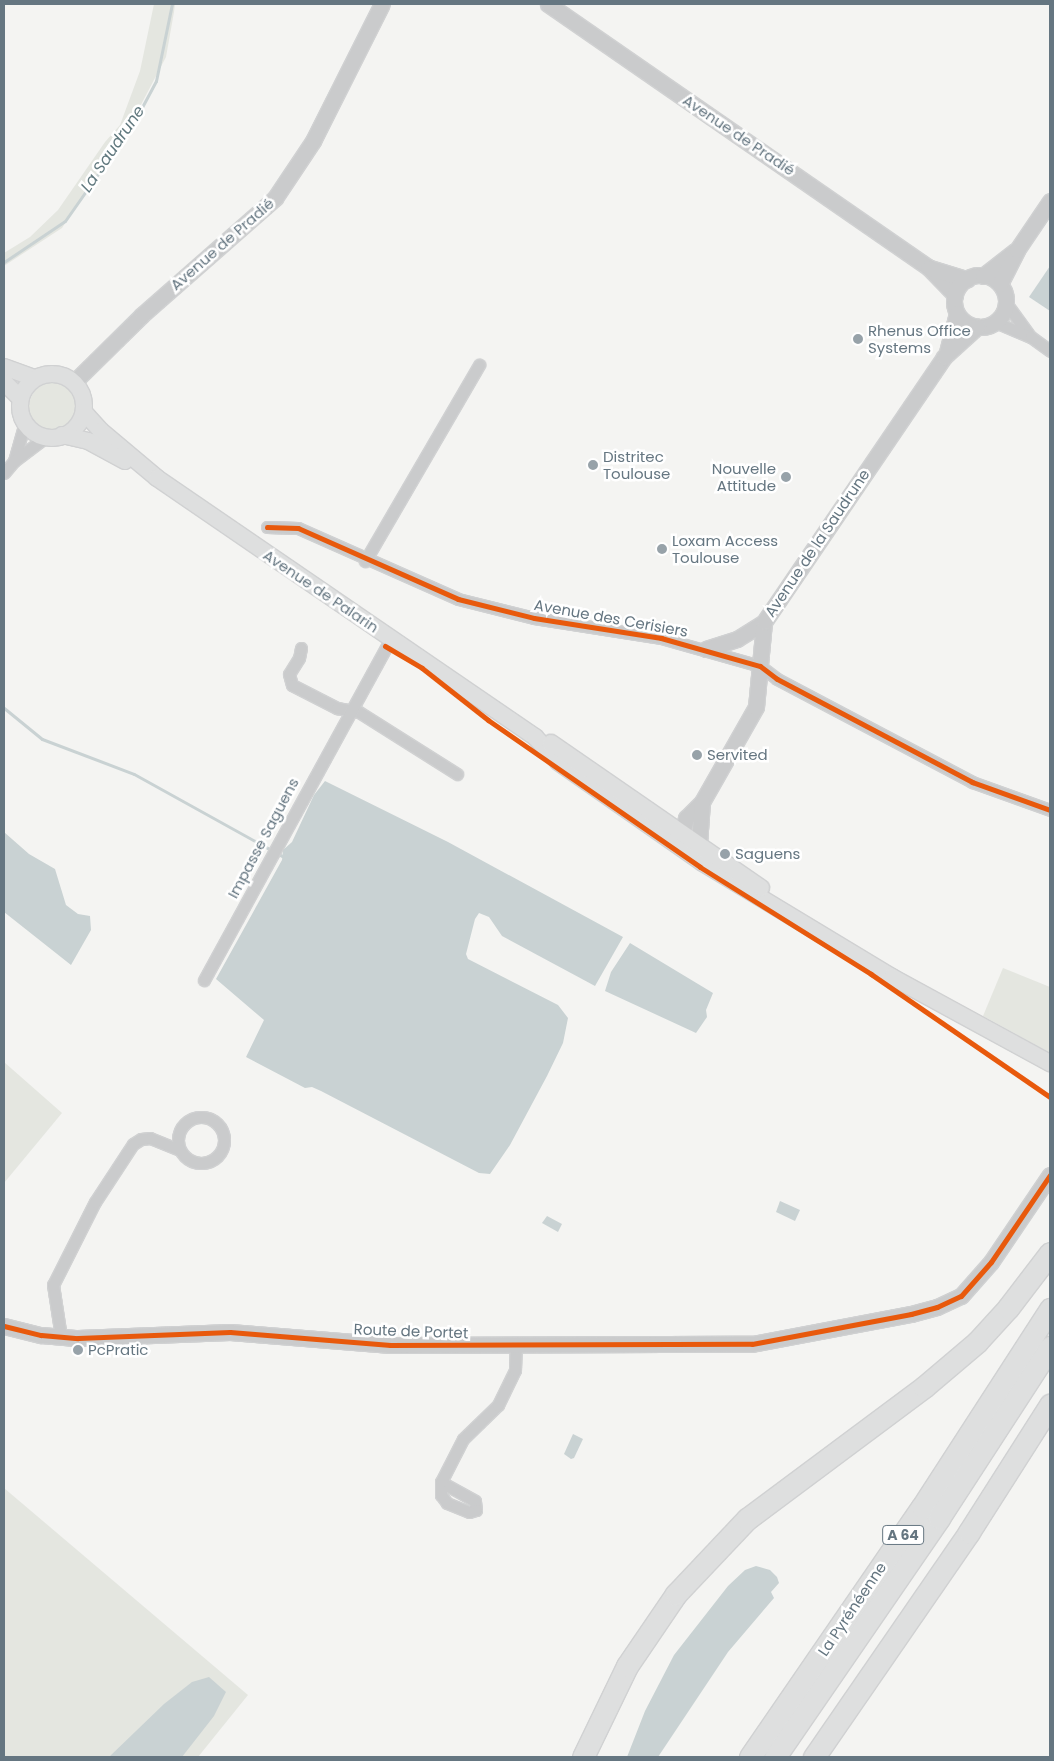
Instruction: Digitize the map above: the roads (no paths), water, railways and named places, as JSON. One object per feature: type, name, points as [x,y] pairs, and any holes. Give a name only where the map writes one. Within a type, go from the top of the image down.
[{"type":"highway","points":[[583,1757],[627,1666],[676,1594],[747,1519],[924,1387],[977,1342],[1008,1308],[1050,1253]]},
{"type":"highway","name":"La Pyrénéenne","points":[[750,1757],[922,1507],[1050,1309]]},
{"type":"highway","name":"La Pyrénéenne","points":[[775,1757],[934,1526],[1050,1347]]},
{"type":"highway","points":[[814,1757],[969,1532],[1050,1405]]},
{"type":"main road","points":[[4,367],[35,378]]},
{"type":"main road","points":[[52,373],[74,382],[82,395],[84,412],[80,424],[62,436],[44,438],[33,433],[20,411],[20,398],[26,387],[35,378],[52,373]]},
{"type":"main road","points":[[4,382],[20,398]]},
{"type":"main road","name":"Avenue de Palarin","points":[[84,412],[101,431],[157,478],[535,737],[551,743],[683,833],[736,884],[788,912],[892,977],[1050,1063]]},
{"type":"main road","name":"Avenue de Palarin","points":[[62,436],[96,445],[157,478]]},
{"type":"street","name":"Avenue de Pradié","points":[[74,382],[142,315],[275,198],[313,141],[382,4]]},
{"type":"street","name":"Avenue de Pradié","points":[[548,4],[928,267],[955,294]]},
{"type":"street","points":[[1031,338],[1006,303],[1000,284],[1016,250],[1050,201]]},
{"type":"street","points":[[1016,250],[983,276],[967,279],[955,294],[957,313],[962,320],[977,327],[995,322],[1031,338],[1050,351]]},
{"type":"street","name":"Avenue de Pradié","points":[[928,267],[967,279]]},
{"type":"street","points":[[983,276],[1000,284]]},
{"type":"street","points":[[995,322],[1006,303]]},
{"type":"street","name":"Avenue de la Saudrune","points":[[947,353],[957,313]]},
{"type":"street","name":"Avenue de la Saudrune","points":[[683,833],[756,707],[764,622],[947,353],[977,327]]},
{"type":"street","points":[[365,560],[479,365]]},
{"type":"street","points":[[14,461],[25,422]]},
{"type":"street","points":[[4,473],[14,461],[44,438]]},
{"type":"street","name":"Avenue des Cerisiers","points":[[267,527],[298,528],[365,560],[458,599],[534,618],[652,636],[706,649],[760,666],[777,679],[972,782],[1050,810]]},
{"type":"street","points":[[706,649],[737,639],[764,622]]},
{"type":"street","name":"Impasse Saguens","points":[[204,980],[349,710],[391,639]]},
{"type":"street","points":[[301,648],[299,658],[289,674],[292,685],[337,708],[358,712],[457,774]]},
{"type":"street","points":[[61,1337],[52,1285],[95,1202],[133,1144],[141,1139],[150,1138],[180,1150],[192,1162],[208,1162],[224,1147],[223,1131],[212,1119],[204,1116],[189,1120],[179,1132],[180,1150]]},
{"type":"street","name":"Route de Portet","points":[[4,1326],[61,1337],[230,1332],[390,1345],[752,1344],[937,1307],[961,1296],[991,1262],[1050,1175]]},
{"type":"street","points":[[441,1482],[463,1439],[498,1405],[515,1370],[516,1345]]},
{"type":"waterway","name":"La Saudrune","points":[[4,262],[65,221],[133,124],[156,81],[172,4]]},
{"type":"waterway","points":[[4,708],[42,739],[134,774],[282,856]]},
{"type":"place","name":"Rhenus Office Systems","points":[[858,339]]},
{"type":"place","name":"Distritec Toulouse","points":[[593,465]]},
{"type":"place","name":"Nouvelle Attitude","points":[[786,477]]},
{"type":"place","name":"Loxam Access Toulouse","points":[[662,549]]},
{"type":"place","name":"Servited","points":[[697,755]]},
{"type":"place","name":"Saguens","points":[[725,854]]},
{"type":"place","name":"PcPratic","points":[[78,1350]]}]
